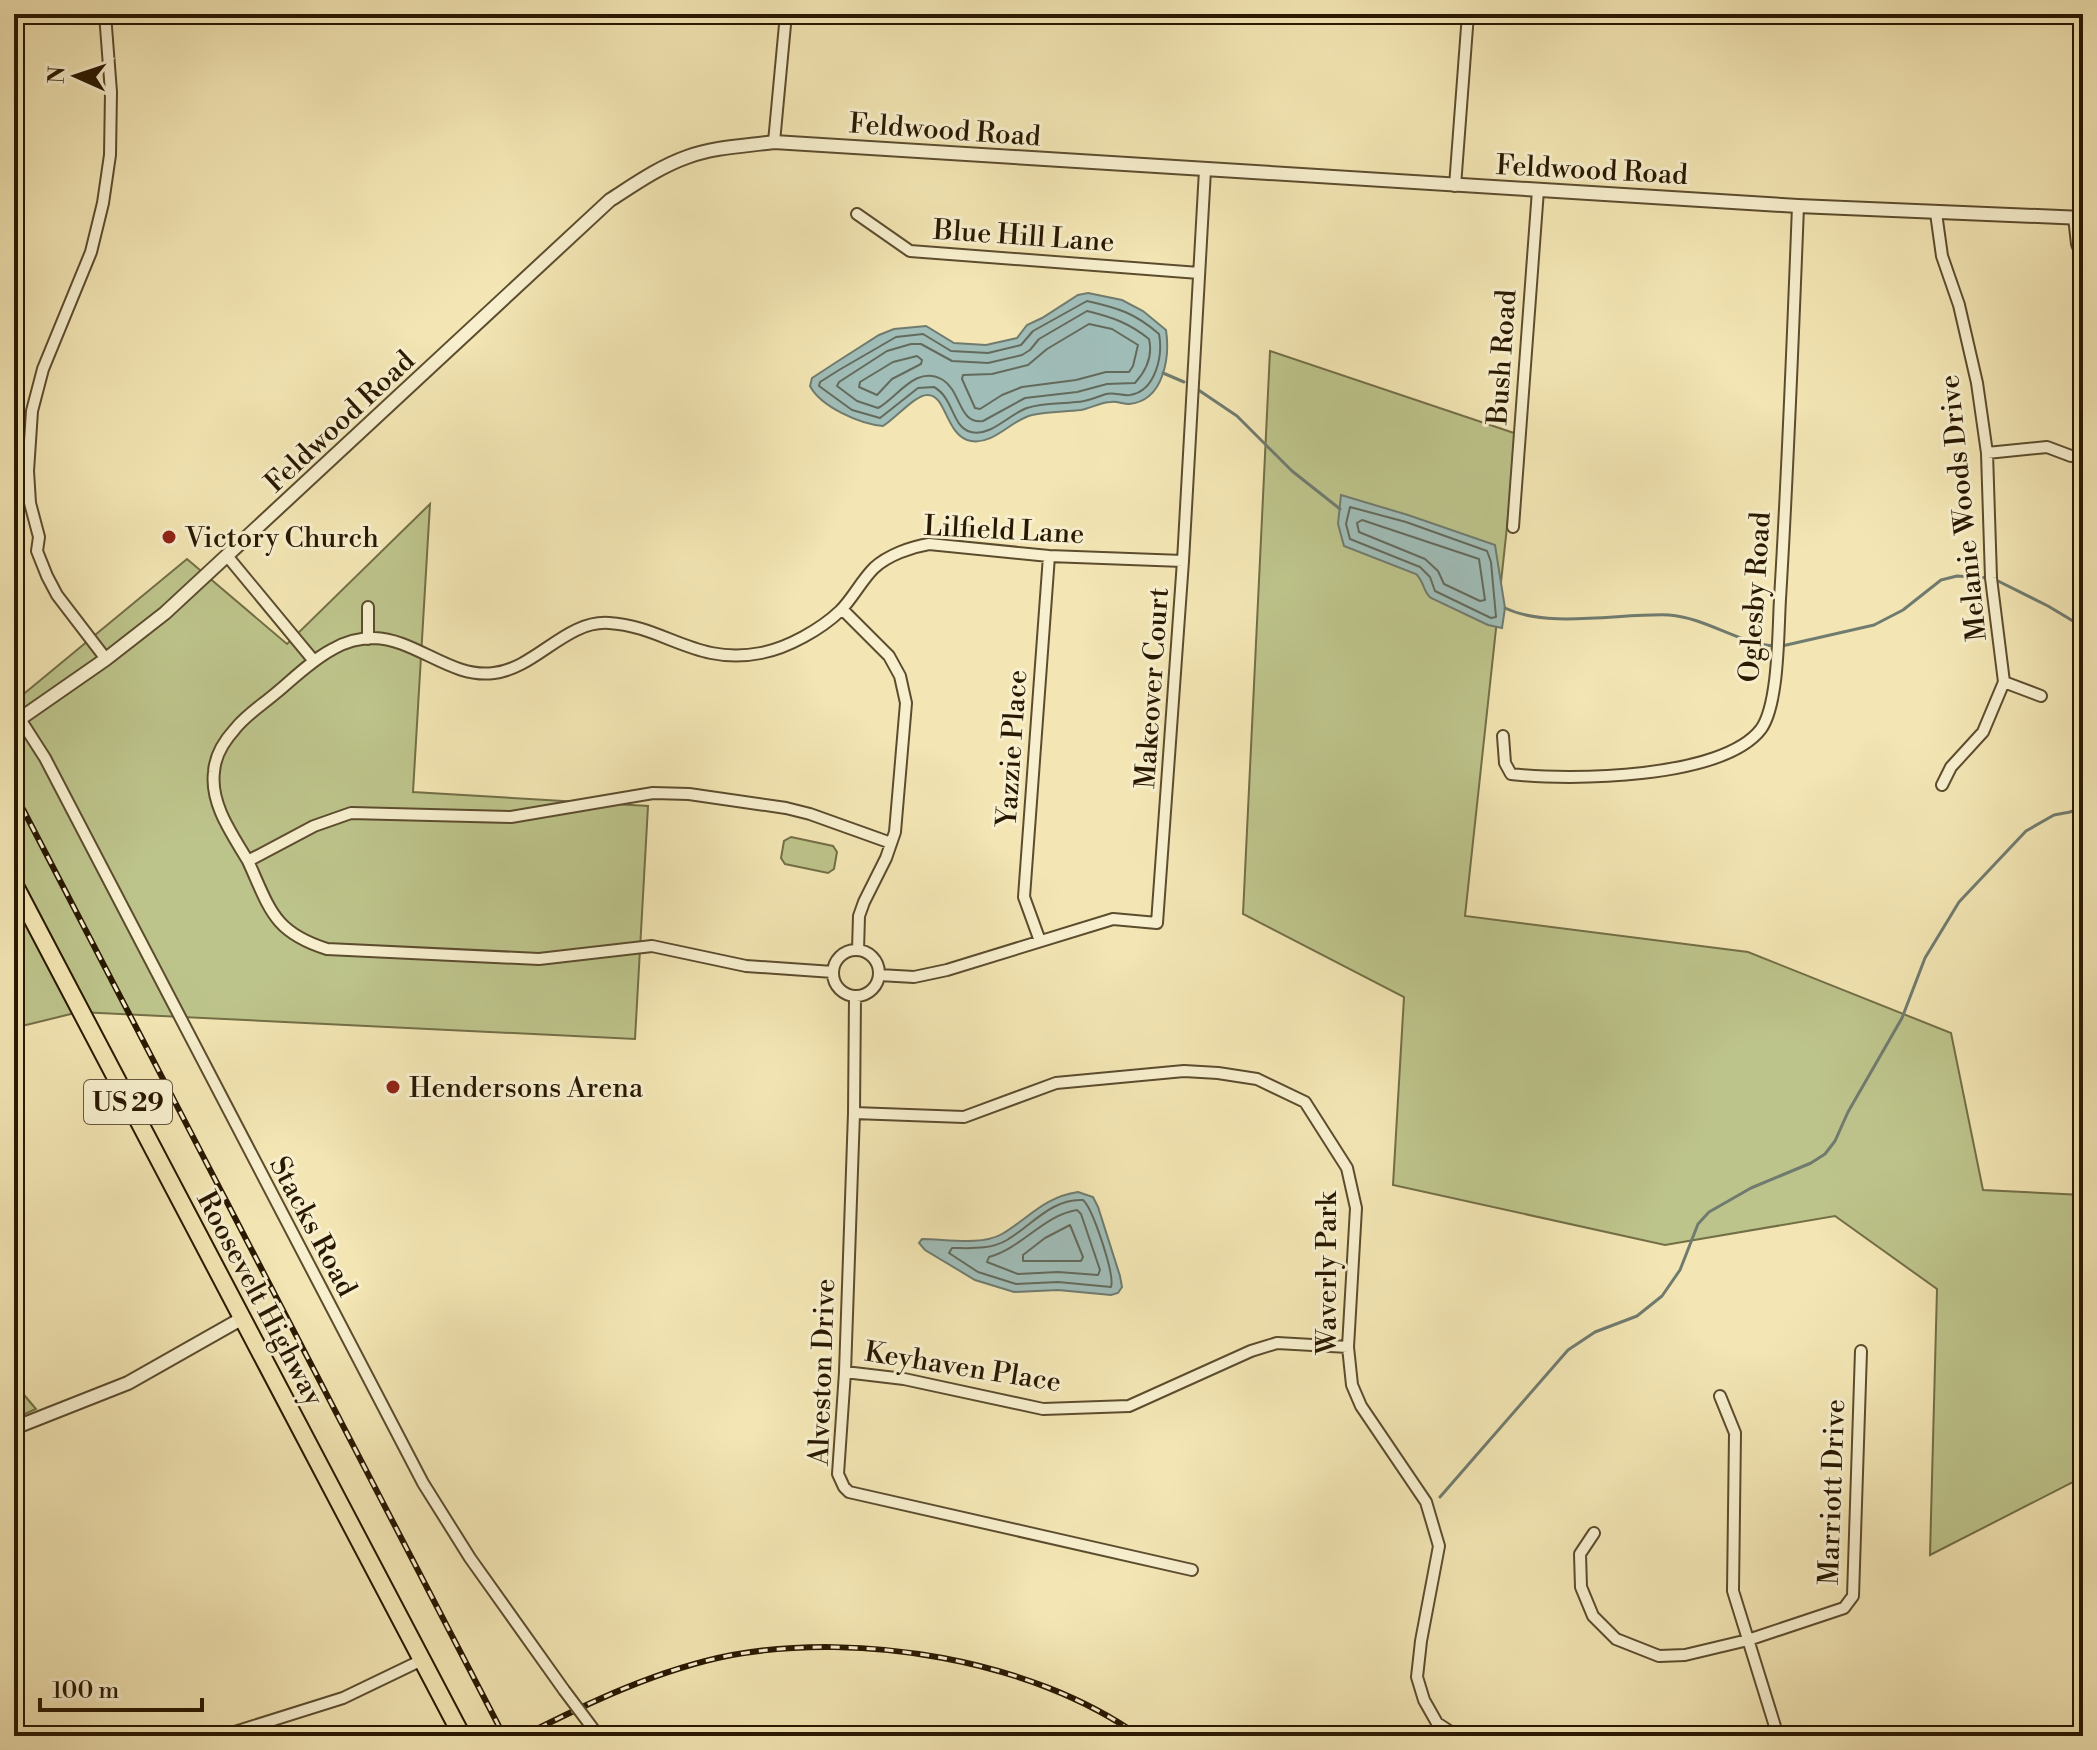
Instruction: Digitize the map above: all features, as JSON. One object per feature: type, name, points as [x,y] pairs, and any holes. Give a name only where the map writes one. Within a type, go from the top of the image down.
[{"type":"main road","name":"Roosevelt Highway","points":[[14,884],[462,1736]]},
{"type":"street","points":[[105,14],[111,92],[110,155],[103,203],[91,252],[43,369],[28,441],[30,503],[39,537],[37,551],[57,595],[106,659]]},
{"type":"street","points":[[774,142],[786,14]]},
{"type":"street","points":[[1455,186],[1468,14]]},
{"type":"street","name":"Feldwood Road","points":[[17,721],[165,613],[610,200],[646,176],[688,156],[774,142],[1798,206],[2079,218]]},
{"type":"street","name":"Makeover Court","points":[[879,975],[914,977],[947,970],[1113,919],[1157,923],[1183,561],[1205,170]]},
{"type":"street","name":"Bush Road","points":[[1513,527],[1538,190]]},
{"type":"street","name":"Oglesby Road","points":[[1503,736],[1505,763],[1511,774],[1604,777],[1678,768],[1726,752],[1760,731],[1768,716],[1775,673],[1798,206]]},
{"type":"street","name":"Melanie Woods Drive","points":[[1936,213],[1942,256],[1959,305],[1977,383],[1987,453],[1991,578],[2004,682],[1983,732],[1951,767],[1942,785]]},
{"type":"street","name":"Blue Hill Lane","points":[[857,214],[910,251],[1199,273]]},
{"type":"street","points":[[2079,218],[2077,244],[2083,259]]},
{"type":"street","points":[[1987,453],[2047,447],[2071,456]]},
{"type":"street","name":"Lilfield Lane","points":[[368,639],[389,641],[451,666],[484,674],[511,669],[574,632],[602,623],[629,626],[709,654],[750,655],[771,651],[815,632],[842,609],[875,567],[911,547],[929,544],[1049,556],[1183,561]]},
{"type":"street","name":"Yazzie Place","points":[[1040,941],[1024,897],[1049,556]]},
{"type":"street","points":[[228,557],[314,661]]},
{"type":"street","points":[[368,607],[368,639],[343,644],[314,661],[235,728],[216,759],[213,777],[219,807],[276,919],[298,939],[327,949],[539,959],[652,946],[746,966],[833,972]]},
{"type":"street","points":[[842,609],[889,656],[900,676],[906,703],[895,832],[859,916],[858,950]]},
{"type":"street","points":[[2004,682],[2041,696]]},
{"type":"street","name":"Stacks Road","points":[[17,721],[45,758],[423,1483],[470,1558],[596,1733]]},
{"type":"street","points":[[248,861],[314,826],[351,813],[511,817],[653,793],[689,794],[786,808],[891,843]]},
{"type":"street","points":[[858,950],[868,953],[875,960],[879,975],[871,991],[855,996],[839,988],[833,972],[838,959],[858,950]]},
{"type":"street","name":"Alveston Drive","points":[[855,996],[845,1372],[838,1474],[844,1487],[849,1492],[1192,1570]]},
{"type":"street","name":"Waverly Park","points":[[854,1113],[964,1117],[1056,1083],[1184,1071],[1257,1079],[1305,1102],[1347,1168],[1356,1208],[1348,1347],[1352,1385],[1361,1406],[1426,1502],[1439,1546],[1417,1677],[1424,1700],[1437,1723],[1457,1736]]},
{"type":"street","points":[[14,1428],[128,1383],[241,1319]]},
{"type":"street","name":"Keyhaven Place","points":[[845,1372],[904,1379],[1043,1409],[1129,1406],[1251,1351],[1277,1343],[1348,1347]]},
{"type":"street","name":"Marriott Drive","points":[[1594,1533],[1580,1554],[1581,1587],[1593,1616],[1616,1639],[1659,1656],[1685,1655],[1748,1640],[1844,1608],[1853,1596],[1861,1351]]},
{"type":"street","points":[[1720,1396],[1735,1433],[1733,1591],[1778,1736]]},
{"type":"street","points":[[222,1736],[343,1698],[422,1660]]},
{"type":"green space","points":[[1270,351],[1517,434],[1465,916],[1748,952],[1951,1033],[1983,1190],[2083,1195],[2083,1477],[1930,1555],[1937,1289],[1835,1216],[1665,1245],[1393,1185],[1404,997],[1243,914]]},
{"type":"green space","points":[[430,504],[413,792],[648,806],[635,1039],[79,1012],[14,1028],[14,702],[187,559],[287,644]]},
{"type":"green space","points":[[791,837],[833,846],[837,852],[834,869],[828,873],[785,864],[781,858],[784,841]]},
{"type":"green space","points":[[14,1383],[36,1409],[14,1419]]},
{"type":"water","points":[[1088,293],[1122,300],[1143,311],[1166,330],[1167,353],[1162,376],[1150,395],[1141,401],[1129,404],[1107,402],[1081,410],[1032,415],[995,436],[971,441],[956,432],[934,396],[922,396],[883,426],[842,413],[823,401],[810,386],[812,378],[879,335],[894,329],[926,326],[954,343],[986,345],[1017,338],[1027,325],[1078,295]]},
{"type":"water","points":[[1341,495],[1495,545],[1505,608],[1502,628],[1488,625],[1431,598],[1416,574],[1344,546],[1338,524]]},
{"type":"water","points":[[1078,1192],[1093,1197],[1098,1207],[1120,1276],[1122,1287],[1118,1293],[1058,1290],[1014,1292],[975,1280],[925,1250],[919,1243],[922,1239],[974,1241],[994,1238],[1046,1203]]},
{"type":"waterway","points":[[1163,373],[1184,382]]},
{"type":"waterway","points":[[1197,389],[1237,416],[1292,471],[1340,509]]},
{"type":"waterway","points":[[1782,646],[1874,625],[1903,610],[1941,580],[1957,576],[1989,578]]},
{"type":"waterway","points":[[1996,580],[2083,627]]},
{"type":"waterway","points":[[1505,608],[1542,618],[1563,619],[1669,615],[1774,646]]},
{"type":"waterway","points":[[1440,1497],[1568,1350],[1595,1332],[1637,1316],[1662,1296],[1680,1270],[1698,1224],[1709,1212],[1751,1188],[1825,1154],[1902,1018],[1925,958],[1959,902],[2026,831],[2054,815],[2083,807]]},
{"type":"railway","points":[[14,792],[504,1736]]},
{"type":"railway","points":[[523,1736],[624,1688],[705,1661],[782,1649],[834,1647],[889,1650],[997,1670],[1096,1709],[1139,1736]]},
{"type":"place","name":"Victory Church","points":[[169,537]]},
{"type":"place","name":"Hendersons Arena","points":[[393,1087]]}]
